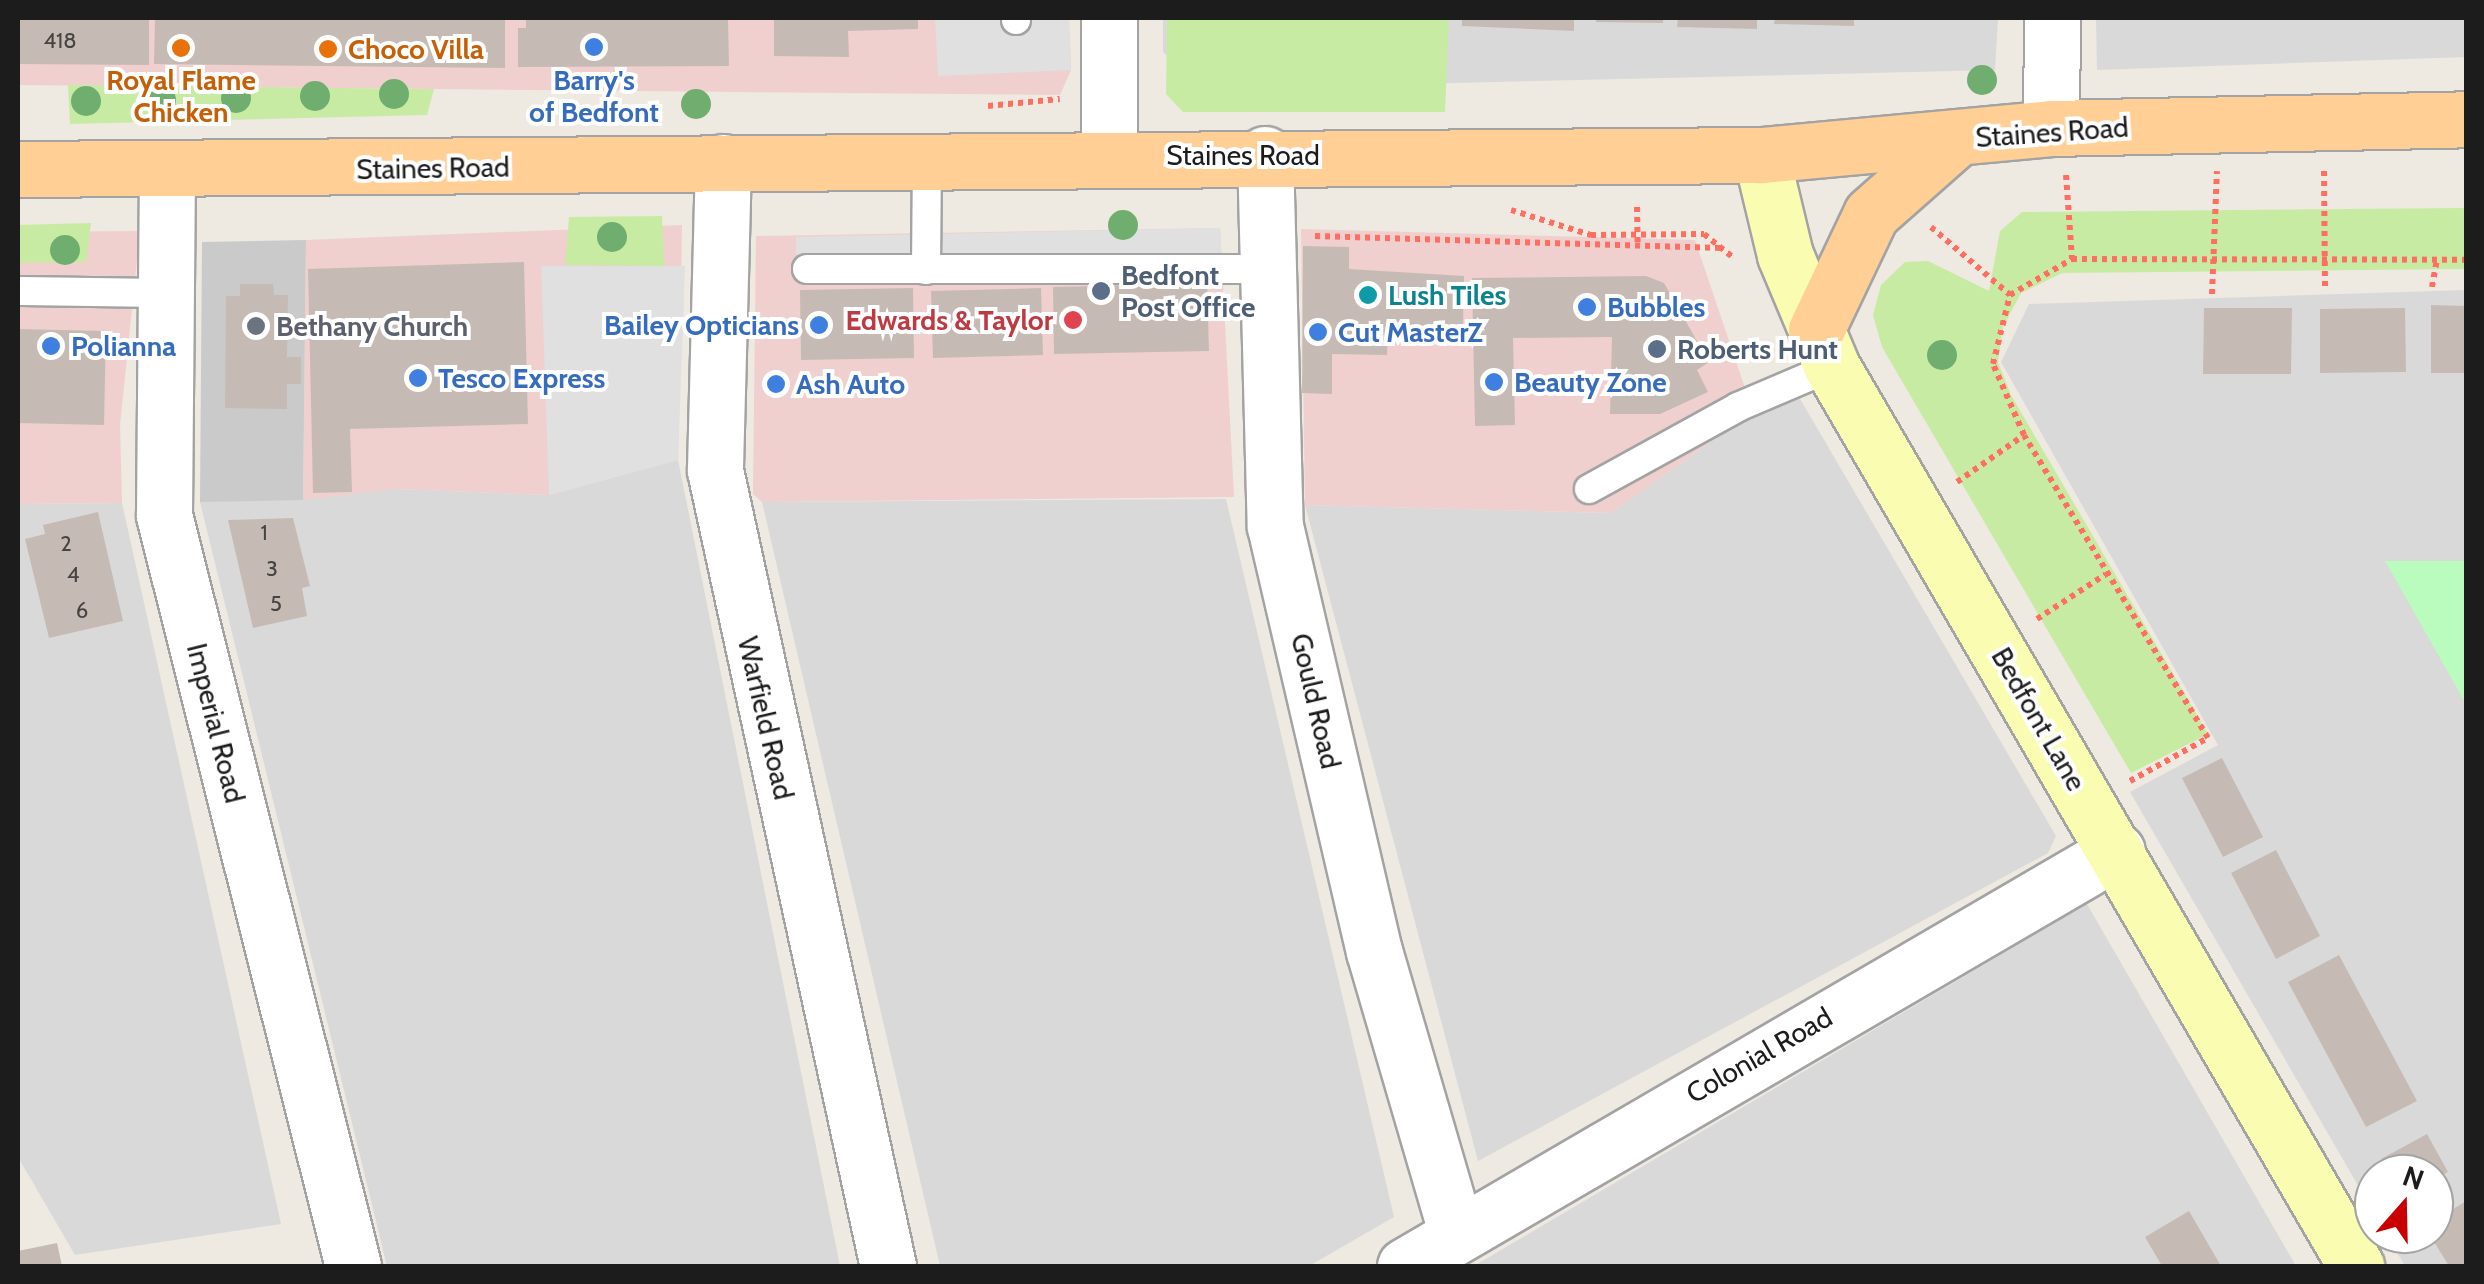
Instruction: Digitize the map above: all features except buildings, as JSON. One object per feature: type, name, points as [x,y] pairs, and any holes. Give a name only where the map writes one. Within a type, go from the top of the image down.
[{"type":"main road","name":"Staines Road","points":[[18,170],[1109,155],[1761,156],[1957,138],[2059,151],[2466,119]]},
{"type":"main road","points":[[1824,348],[1871,214],[1957,138]]},
{"type":"main road","name":"Bedfont Lane","points":[[1761,156],[1785,255],[1824,348],[2356,1266]]},
{"type":"street","points":[[1109,18],[1109,155]]},
{"type":"street","points":[[2052,18],[2059,151]]},
{"type":"street","name":"Gould Road","points":[[1265,154],[1275,526],[1374,951],[1457,1235]]},
{"type":"street","name":"Warfield Road","points":[[723,162],[714,470],[888,1266]]},
{"type":"street","name":"Imperial Road","points":[[167,170],[164,515],[353,1266]]},
{"type":"street","name":"Colonial Road","points":[[1405,1266],[2117,851]]},
{"type":"lane","points":[[926,270],[927,158]]},
{"type":"lane","points":[[807,269],[1266,270]]},
{"type":"lane","points":[[18,291],[165,293]]},
{"type":"lane","points":[[1588,489],[1738,407],[1824,348]]},
{"type":"path","points":[[2059,151],[2072,259]]},
{"type":"path","points":[[2324,168],[2324,290]]},
{"type":"path","points":[[2212,294],[2218,259],[2217,169]]},
{"type":"path","points":[[1637,199],[1638,246]]},
{"type":"path","points":[[1308,236],[1725,248],[1704,234],[1591,234],[1500,206]]},
{"type":"path","points":[[1928,224],[2010,294]]},
{"type":"path","points":[[2126,786],[2208,738],[2024,435],[1994,364],[2010,294],[2072,259],[2466,260]]},
{"type":"path","points":[[2432,287],[2437,260]]},
{"type":"path","points":[[1952,486],[2024,435]]},
{"type":"path","points":[[2032,622],[2106,574]]},
{"type":"shaded area","points":[[18,18],[1069,18],[1071,70],[1060,95],[18,85]]},
{"type":"shaded area","points":[[935,18],[1069,18],[1071,70],[938,76]]},
{"type":"shaded area","points":[[1163,18],[1998,18],[1995,70],[1203,89],[1163,52]]},
{"type":"shaded area","points":[[2096,18],[2466,18],[2466,57],[2097,70]]},
{"type":"shaded area","points":[[682,225],[678,460],[549,495],[397,489],[303,500],[306,240]]},
{"type":"shaded area","points":[[1220,228],[1234,497],[762,502],[753,494],[756,236]]},
{"type":"shaded area","points":[[1220,228],[1223,277],[796,282],[796,237]]},
{"type":"shaded area","points":[[1301,229],[1695,240],[1753,412],[1611,513],[1305,505]]},
{"type":"shaded area","points":[[140,231],[120,425],[122,503],[18,504],[18,232]]},
{"type":"shaded area","points":[[306,240],[303,500],[200,502],[202,242]]},
{"type":"shaded area","points":[[541,266],[685,266],[678,460],[549,495]]},
{"type":"shaded area","points":[[2466,290],[2466,1266],[2405,1266],[2398,1254],[2454,1254],[2454,1154],[2354,1154],[2354,1178],[2130,792],[2218,745],[2001,362],[2029,304]]},
{"type":"shaded area","points":[[1796,392],[2056,836],[2048,853],[1478,1161],[1305,505],[1611,513],[1753,412]]},
{"type":"shaded area","points":[[678,460],[840,1266],[387,1266],[200,502],[397,489],[549,495]]},
{"type":"shaded area","points":[[1226,499],[1394,1217],[1309,1266],[940,1266],[762,502]]},
{"type":"shaded area","points":[[122,503],[281,1224],[75,1255],[18,1157],[18,504]]},
{"type":"shaded area","points":[[2087,904],[2296,1266],[1474,1266]]},
{"type":"green space","points":[[1449,18],[1445,112],[1183,112],[1166,94],[1167,19]]},
{"type":"green space","points":[[68,85],[434,89],[427,115],[70,124]]},
{"type":"green space","points":[[2466,208],[2466,269],[2062,273],[2021,293],[2003,327],[1998,362],[2011,395],[2208,734],[2131,773],[1882,347],[1873,315],[1881,285],[1905,262],[1928,261],[1989,291],[2000,231],[2022,212]]},
{"type":"green space","points":[[662,216],[664,266],[565,265],[569,217]]},
{"type":"green space","points":[[91,223],[86,262],[18,263],[18,225]]},
{"type":"green space","points":[[2385,561],[2466,561],[2466,704]]},
{"type":"place","name":"Barry's of Bedfont","points":[[594,47]]},
{"type":"place","name":"Royal Flame Chicken","points":[[181,48]]},
{"type":"place","name":"Choco Villa","points":[[328,49]]},
{"type":"place","name":"Bedfont Post Office","points":[[1101,291]]},
{"type":"place","name":"Lush Tiles","points":[[1368,295]]},
{"type":"place","name":"Bubbles","points":[[1587,307]]},
{"type":"place","name":"Edwards & Taylor","points":[[1073,320]]},
{"type":"place","name":"Bailey Opticians","points":[[819,325]]},
{"type":"place","name":"Bethany Church","points":[[256,326]]},
{"type":"place","name":"Cut MasterZ","points":[[1318,332]]},
{"type":"place","name":"Polianna","points":[[51,346]]},
{"type":"place","name":"Roberts Hunt","points":[[1657,349]]},
{"type":"place","name":"Tesco Express","points":[[418,378]]},
{"type":"place","name":"Beauty Zone","points":[[1494,382]]},
{"type":"place","name":"Ash Auto","points":[[776,384]]}]
